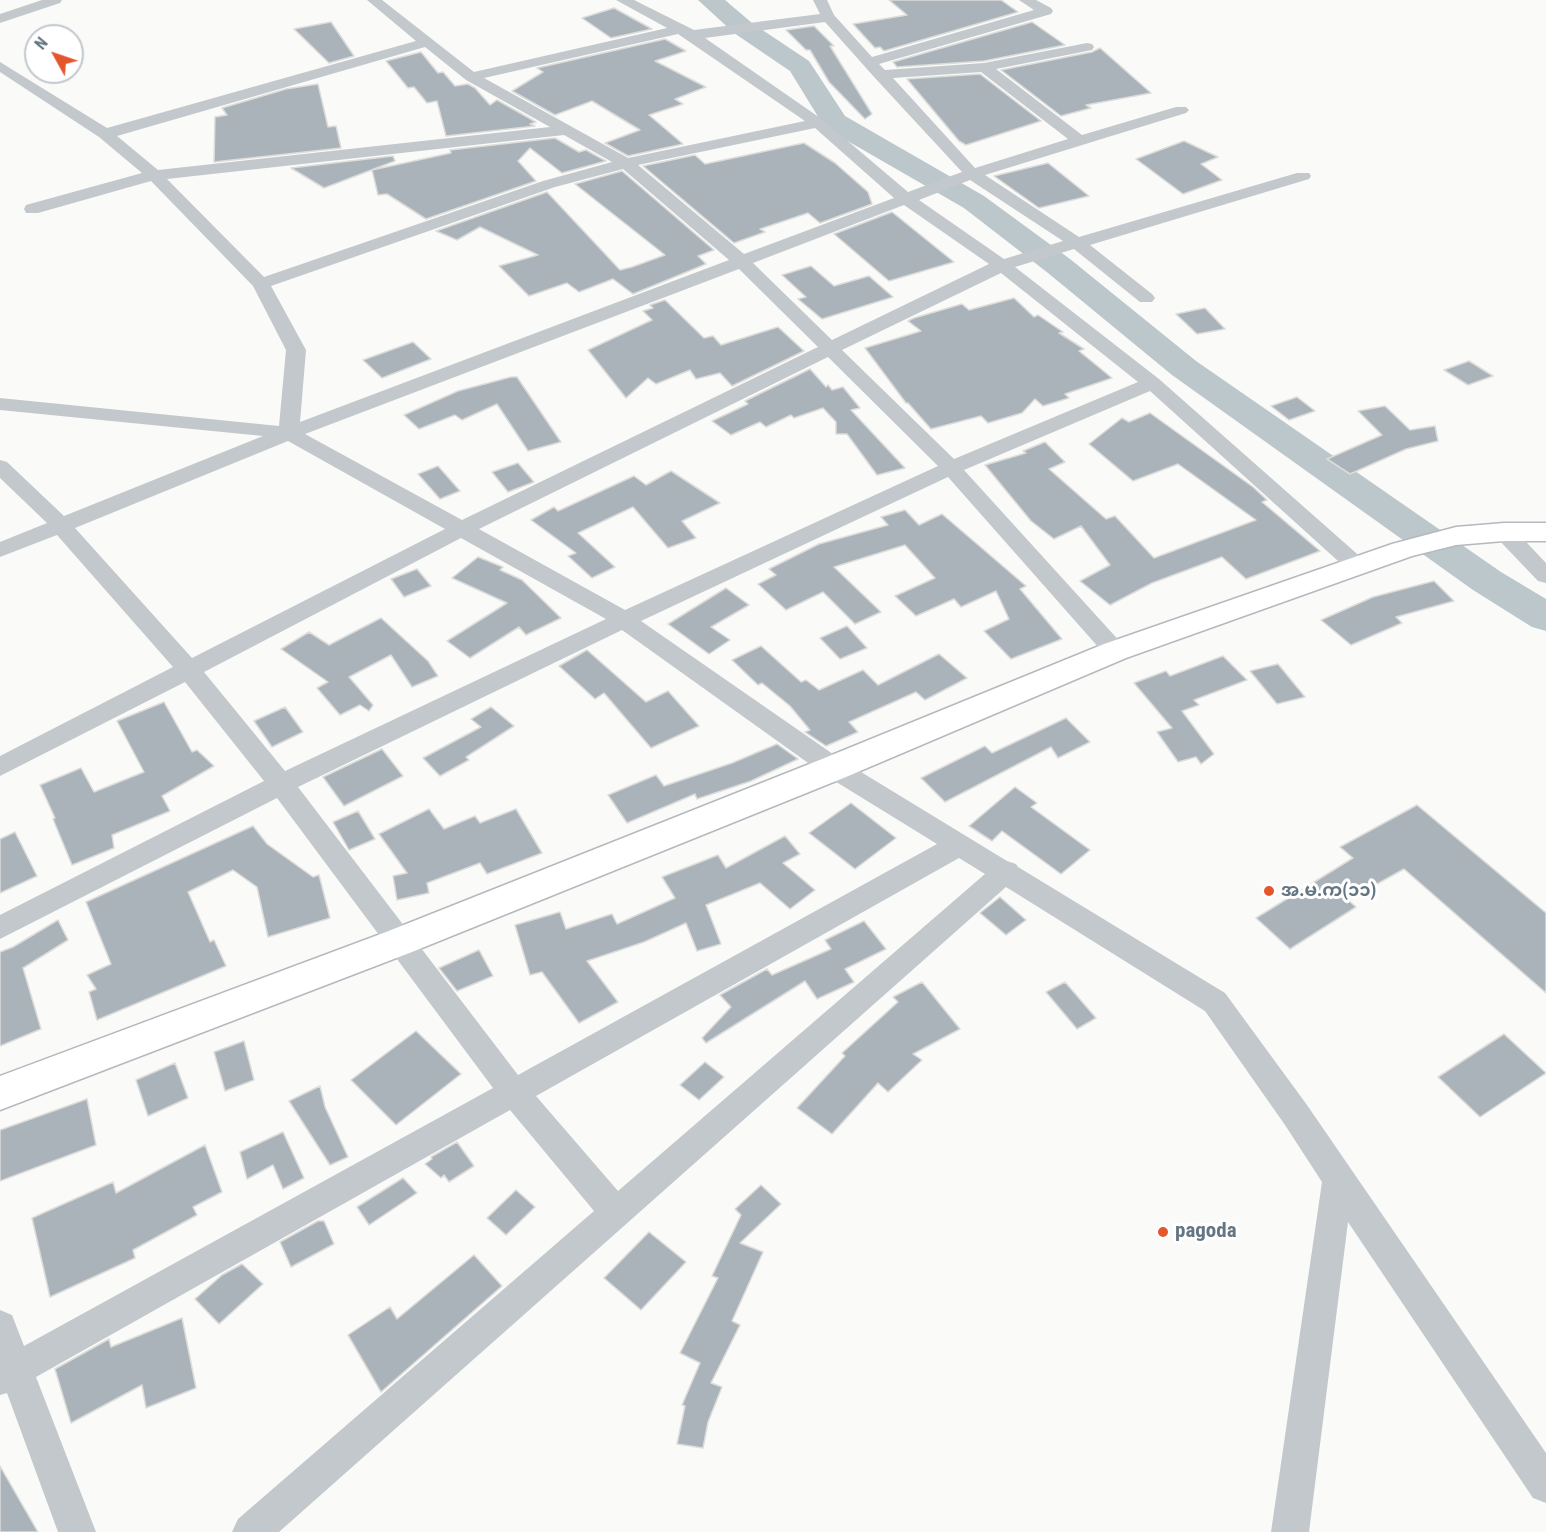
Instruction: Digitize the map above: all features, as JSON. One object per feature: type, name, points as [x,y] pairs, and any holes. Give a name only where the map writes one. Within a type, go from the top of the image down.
[{"type":"highway","points":[[0,1093],[399,942],[834,768],[1115,651],[1402,550],[1456,536],[1504,531],[1546,531]]},
{"type":"street","points":[[0,19],[55,0]]},
{"type":"street","points":[[374,0],[471,77],[626,164],[742,262],[951,468],[1115,651]]},
{"type":"street","points":[[623,0],[686,32],[818,123],[906,199],[1002,265],[1152,383],[1356,565]]},
{"type":"street","points":[[820,0],[828,17],[972,174],[1077,243],[1146,298]]},
{"type":"street","points":[[869,62],[1046,11],[1026,0]]},
{"type":"street","points":[[471,77],[686,32],[737,30],[828,17]]},
{"type":"street","points":[[105,134],[427,42]]},
{"type":"street","points":[[880,75],[984,67],[1087,47]]},
{"type":"street","points":[[0,66],[105,134],[154,175],[261,284],[296,350],[289,433]]},
{"type":"street","points":[[984,67],[1080,141]]},
{"type":"street","points":[[0,550],[289,433],[972,174],[1181,110]]},
{"type":"street","points":[[261,284],[549,184],[626,164],[818,123]]},
{"type":"street","points":[[33,209],[154,175],[565,130]]},
{"type":"street","points":[[0,767],[461,529],[1002,265],[1302,176]]},
{"type":"street","points":[[0,928],[281,784],[624,620],[951,468],[1152,383]]},
{"type":"street","points":[[0,404],[289,433],[624,620],[834,768],[959,845],[1006,871],[1215,1002],[1296,1115],[1546,1485]]},
{"type":"street","points":[[0,465],[60,524],[188,669],[281,784],[514,1093],[616,1213]]},
{"type":"street","points":[[1504,531],[1546,576]]},
{"type":"street","points":[[8,1374],[959,845]]},
{"type":"street","points":[[251,1532],[1006,871]]},
{"type":"street","points":[[1290,1532],[1338,1179]]},
{"type":"street","points":[[0,1327],[8,1374],[77,1532]]},
{"type":"building","points":[[889,0],[1001,0],[1018,12],[884,51],[880,47],[875,48],[853,24],[907,15]]},
{"type":"building","points":[[614,8],[652,29],[611,38],[582,18]]},
{"type":"building","points":[[331,22],[354,56],[329,63],[294,29]]},
{"type":"building","points":[[1032,22],[1065,45],[984,61],[897,67],[893,62]]},
{"type":"building","points":[[814,26],[834,46],[830,46],[872,114],[865,119],[829,82],[810,50],[806,50],[786,30]]},
{"type":"building","points":[[665,39],[686,51],[655,61],[706,87],[675,99],[683,104],[649,115],[683,144],[628,156],[605,143],[640,130],[592,101],[555,115],[512,91],[543,72],[537,68]]},
{"type":"building","points":[[1100,48],[1151,93],[1086,105],[1091,108],[1061,116],[1001,70],[1092,52]]},
{"type":"building","points":[[421,52],[438,73],[443,72],[455,86],[468,84],[475,88],[490,105],[497,100],[536,122],[530,124],[535,126],[446,136],[437,101],[427,103],[414,87],[408,88],[386,61]]},
{"type":"building","points":[[980,74],[1041,121],[966,145],[959,141],[907,79]]},
{"type":"building","points":[[318,84],[328,127],[336,126],[341,148],[214,162],[215,117],[227,115],[222,108],[286,89]]},
{"type":"building","points":[[555,138],[579,152],[586,150],[606,161],[562,173],[530,148],[518,161],[536,181],[426,219],[387,194],[378,195],[372,170],[451,153],[450,150]]},
{"type":"building","points":[[1184,141],[1218,157],[1201,164],[1222,180],[1183,194],[1136,159]]},
{"type":"building","points":[[804,143],[835,163],[868,192],[872,204],[820,223],[808,213],[760,229],[765,232],[734,243],[643,166],[695,155],[705,164]]},
{"type":"building","points":[[393,156],[395,161],[324,188],[291,168]]},
{"type":"building","points":[[1048,163],[1089,196],[1039,208],[994,176]]},
{"type":"building","points":[[622,171],[714,250],[698,256],[706,264],[633,294],[613,279],[579,292],[567,283],[529,296],[499,266],[538,255],[480,227],[457,240],[436,231],[547,192],[620,270],[632,267],[665,255],[575,184]]},
{"type":"building","points":[[892,212],[954,262],[889,281],[834,234]]},
{"type":"building","points":[[811,266],[834,286],[869,276],[893,297],[822,319],[798,299],[806,297],[782,275]]},
{"type":"building","points":[[1014,298],[1034,317],[1038,315],[1063,332],[1059,333],[1084,349],[1079,351],[1112,378],[1065,394],[1069,398],[1043,406],[1035,399],[1022,413],[988,423],[981,416],[931,429],[906,403],[865,348],[921,331],[908,321],[914,318],[962,304],[969,310]]},
{"type":"building","points":[[665,300],[704,338],[713,336],[721,345],[778,327],[804,351],[732,386],[720,373],[696,379],[690,370],[656,384],[648,378],[626,398],[588,350],[652,320],[643,311],[653,308],[650,305]]},
{"type":"building","points":[[1205,308],[1225,329],[1197,334],[1176,314]]},
{"type":"building","points":[[413,342],[431,359],[382,378],[363,360]]},
{"type":"building","points":[[1469,361],[1493,376],[1468,385],[1444,370]]},
{"type":"building","points":[[810,369],[826,387],[828,385],[832,390],[843,387],[860,408],[851,410],[905,468],[877,475],[847,434],[836,434],[836,422],[823,408],[794,418],[791,415],[766,427],[760,422],[731,435],[712,421],[748,404],[745,401]]},
{"type":"building","points":[[517,377],[561,442],[528,451],[497,404],[462,420],[455,415],[419,429],[404,415],[458,391]]},
{"type":"building","points":[[1297,397],[1315,411],[1289,420],[1271,406]]},
{"type":"building","points":[[1385,406],[1410,430],[1435,426],[1438,441],[1406,449],[1350,474],[1327,459],[1382,435],[1358,411]]},
{"type":"building","points":[[1150,413],[1253,487],[1267,500],[1262,502],[1320,551],[1246,579],[1222,557],[1152,583],[1110,605],[1080,581],[1110,565],[1081,526],[1054,539],[1031,521],[985,465],[1026,453],[1023,451],[1045,442],[1065,462],[1049,469],[1106,519],[1115,516],[1154,558],[1256,520],[1178,464],[1133,481],[1089,444],[1122,418],[1129,422]]},
{"type":"building","points":[[518,463],[534,482],[508,492],[492,472]]},
{"type":"building","points":[[438,466],[460,491],[440,499],[418,474]]},
{"type":"building","points":[[671,471],[720,503],[682,521],[696,538],[668,548],[633,507],[578,533],[615,567],[592,578],[568,556],[576,553],[531,520],[554,507],[558,511],[634,476],[646,485]]},
{"type":"building","points":[[905,510],[919,525],[942,514],[1026,586],[1020,589],[1062,639],[1011,659],[984,631],[1009,619],[996,591],[961,607],[954,599],[916,616],[895,596],[935,578],[905,545],[834,567],[881,612],[855,624],[823,592],[786,610],[758,584],[776,575],[769,569],[819,544],[888,525],[881,517]]},
{"type":"building","points":[[478,557],[503,567],[500,570],[522,580],[561,618],[526,635],[519,627],[470,658],[447,641],[507,603],[452,578]]},
{"type":"building","points":[[417,569],[431,586],[404,597],[391,579]]},
{"type":"building","points":[[1434,581],[1454,601],[1396,617],[1402,623],[1351,645],[1321,620],[1373,597]]},
{"type":"building","points":[[726,588],[749,605],[711,627],[730,640],[709,654],[668,624]]},
{"type":"building","points":[[381,618],[428,661],[438,676],[412,687],[391,655],[349,677],[373,705],[369,711],[360,705],[340,715],[317,688],[328,682],[281,649],[309,632],[329,645]]},
{"type":"building","points":[[847,626],[867,648],[840,659],[820,638]]},
{"type":"building","points":[[761,646],[801,682],[806,680],[819,690],[863,670],[878,685],[939,654],[967,678],[925,700],[916,692],[849,722],[858,732],[826,746],[805,732],[810,730],[790,706],[762,683],[758,685],[732,660]]},
{"type":"building","points":[[587,650],[646,702],[668,691],[699,726],[651,748],[604,693],[595,699],[559,666]]},
{"type":"building","points":[[1223,656],[1247,680],[1194,700],[1199,705],[1182,711],[1214,754],[1201,764],[1196,757],[1178,762],[1157,732],[1172,728],[1134,683],[1166,671],[1170,676]]},
{"type":"building","points":[[1278,664],[1305,697],[1277,704],[1250,671]]},
{"type":"building","points":[[164,702],[192,752],[197,750],[214,766],[162,796],[170,811],[112,835],[114,848],[72,865],[40,785],[81,768],[94,792],[144,772],[117,721]]},
{"type":"building","points":[[285,707],[303,732],[272,747],[254,721]]},
{"type":"building","points":[[491,707],[514,726],[466,757],[469,760],[440,776],[423,758],[481,727],[471,719]]},
{"type":"building","points":[[1066,718],[1090,742],[1058,758],[1051,747],[945,802],[921,778],[985,746],[992,753]]},
{"type":"building","points":[[777,744],[798,759],[751,781],[697,799],[695,794],[627,823],[608,795],[656,775],[664,786],[732,763]]},
{"type":"building","points":[[382,749],[403,776],[344,806],[323,777]]},
{"type":"building","points":[[1015,787],[1037,803],[1031,807],[1090,850],[1061,874],[1002,831],[992,841],[969,826]]},
{"type":"building","points":[[851,803],[896,838],[855,869],[809,833]]},
{"type":"building","points":[[1417,805],[1546,913],[1546,993],[1404,869],[1348,900],[1356,907],[1290,949],[1256,918],[1353,858],[1340,847]]},
{"type":"building","points":[[429,809],[444,829],[475,816],[480,823],[516,809],[542,853],[487,874],[480,863],[427,883],[429,893],[397,900],[393,876],[407,873],[379,834]]},
{"type":"building","points":[[358,811],[375,839],[349,850],[333,822]]},
{"type":"building","points":[[253,826],[267,844],[313,877],[319,875],[330,918],[268,937],[257,887],[233,870],[188,892],[210,942],[214,940],[226,966],[97,1020],[89,992],[96,989],[87,975],[111,964],[86,902]]},
{"type":"building","points":[[15,832],[37,876],[0,893],[0,839]]},
{"type":"building","points":[[785,836],[800,854],[783,863],[815,890],[790,909],[760,883],[706,905],[721,944],[697,951],[686,923],[644,942],[587,961],[618,1002],[579,1023],[542,972],[530,975],[515,925],[560,912],[566,929],[612,914],[617,924],[675,898],[662,877],[718,855],[726,868]]},
{"type":"building","points":[[1000,897],[1026,920],[1006,935],[980,913]]},
{"type":"building","points":[[58,920],[68,940],[23,968],[41,1029],[0,1046],[0,952],[13,947]]},
{"type":"building","points":[[864,921],[886,949],[845,969],[854,982],[817,999],[805,981],[706,1043],[702,1038],[731,1007],[720,995],[767,969],[772,975],[831,949],[825,940]]},
{"type":"building","points":[[479,950],[493,976],[457,991],[439,968]]},
{"type":"building","points":[[922,982],[960,1029],[913,1054],[922,1060],[888,1092],[878,1083],[832,1134],[797,1108],[845,1056],[842,1053],[898,1002],[893,997]]},
{"type":"building","points":[[1065,982],[1096,1018],[1077,1029],[1046,992]]},
{"type":"building","points":[[416,1031],[461,1074],[396,1125],[351,1080]]},
{"type":"building","points":[[1504,1034],[1546,1073],[1480,1117],[1438,1077]]},
{"type":"building","points":[[244,1041],[254,1080],[225,1091],[214,1052]]},
{"type":"building","points":[[705,1062],[724,1077],[699,1100],[680,1085]]},
{"type":"building","points":[[175,1063],[188,1098],[148,1116],[136,1080]]},
{"type":"building","points":[[320,1086],[325,1107],[348,1157],[330,1165],[289,1101]]},
{"type":"building","points":[[87,1099],[96,1145],[0,1181],[0,1130]]},
{"type":"building","points":[[283,1132],[304,1178],[283,1189],[273,1165],[247,1179],[240,1152]]},
{"type":"building","points":[[457,1142],[474,1166],[449,1182],[444,1175],[441,1178],[425,1164],[432,1159],[431,1157]]},
{"type":"building","points":[[205,1145],[222,1192],[193,1207],[197,1215],[133,1250],[135,1258],[50,1297],[32,1218],[113,1182],[116,1193]]},
{"type":"building","points":[[403,1178],[417,1193],[369,1225],[357,1207]]},
{"type":"building","points":[[761,1185],[781,1204],[740,1243],[763,1252],[732,1321],[740,1325],[711,1383],[722,1387],[708,1422],[703,1448],[677,1444],[685,1406],[682,1405],[700,1363],[680,1353],[718,1278],[712,1276],[741,1215],[735,1209]]},
{"type":"building","points":[[516,1190],[535,1207],[506,1235],[487,1218]]},
{"type":"building","points":[[318,1221],[324,1221],[334,1244],[291,1267],[280,1242]]},
{"type":"building","points":[[649,1232],[686,1262],[641,1310],[604,1278]]},
{"type":"building","points":[[474,1255],[502,1286],[381,1392],[348,1335],[390,1307],[397,1319]]},
{"type":"building","points":[[242,1264],[263,1284],[219,1324],[195,1299],[222,1275]]},
{"type":"building","points":[[182,1318],[196,1388],[146,1408],[142,1385],[71,1423],[55,1369],[109,1339],[111,1347]]},
{"type":"building","points":[[0,1466],[38,1532],[0,1532]]},
{"type":"waterway","points":[[710,0],[743,28],[800,66],[835,122],[974,202],[1059,266],[1184,368],[1487,581],[1546,617]]},
{"type":"place","name":"အ.မ.က(၁၁)","points":[[1269,891]]},
{"type":"place","name":"pagoda","points":[[1163,1232]]}]
